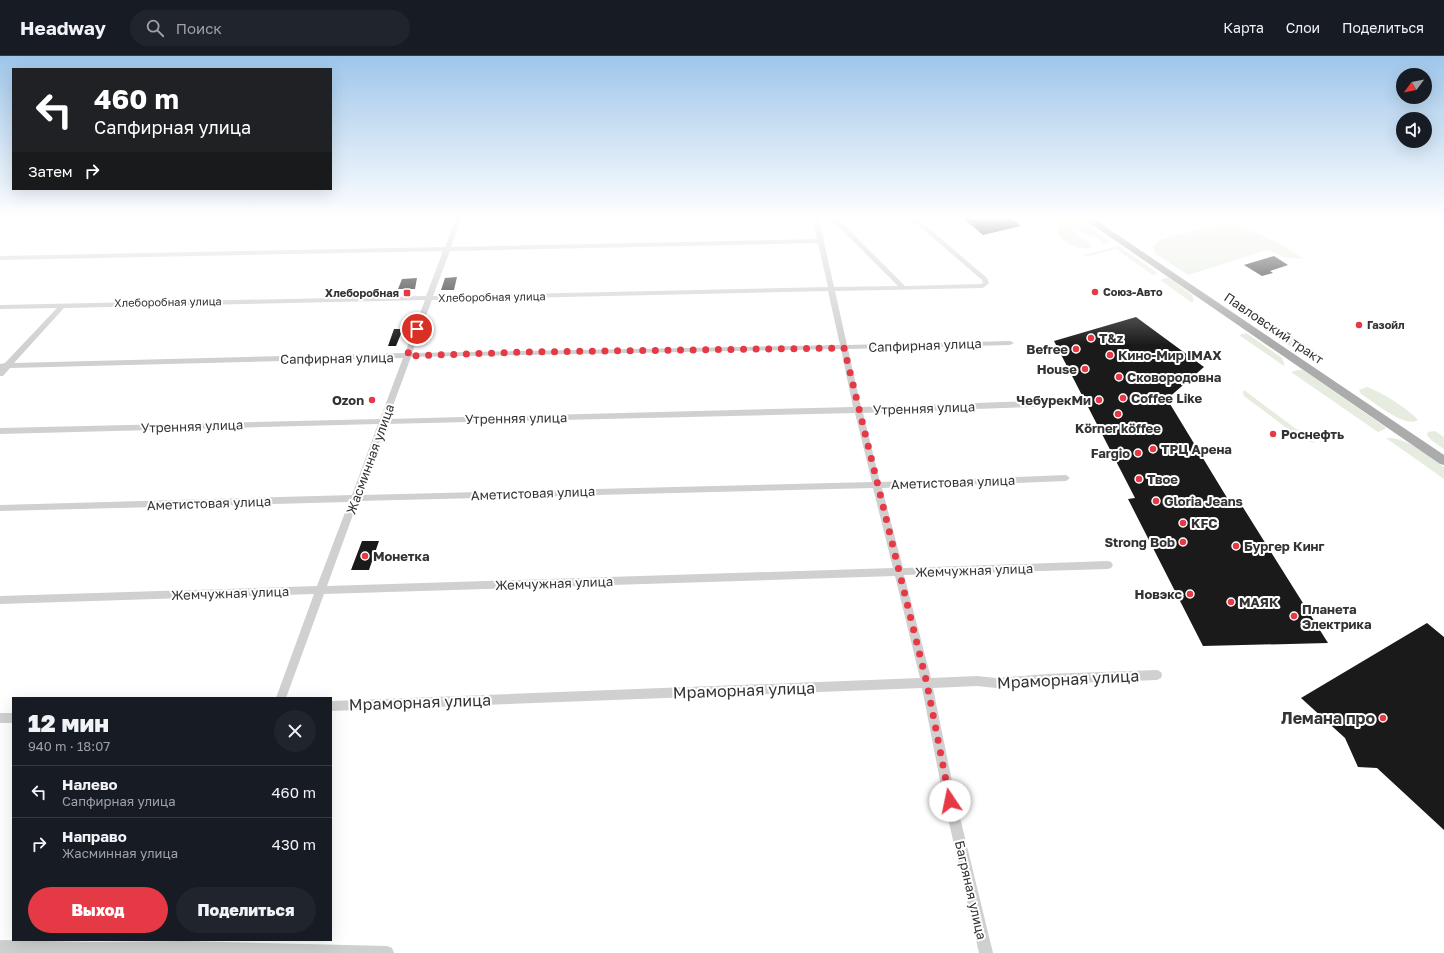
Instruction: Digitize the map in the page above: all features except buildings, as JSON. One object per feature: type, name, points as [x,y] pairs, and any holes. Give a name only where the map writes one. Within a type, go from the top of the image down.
[{"type":"main road","name":"Павловский тракт","points":[[1150,261],[1444,460]]},
{"type":"street","name":"Жасминная улица","points":[[281,697],[322,591],[442,261]]},
{"type":"street","name":"Багряная улица","points":[[826,261],[858,410],[927,684],[950,801],[986,953]]},
{"type":"street","points":[[876,261],[904,288]]},
{"type":"street","name":"Хлеборобная улица","points":[[0,307],[984,286],[986,283],[985,279],[964,261]]},
{"type":"street","points":[[0,374],[4,366],[63,305]]},
{"type":"street","name":"Сапфирная улица","points":[[4,366],[528,352],[844,348],[1010,343]]},
{"type":"street","name":"Утренняя улица","points":[[0,431],[858,410],[1032,404]]},
{"type":"street","name":"Аметистовая улица","points":[[0,508],[877,485],[1066,478]]},
{"type":"street","name":"Жемчужная улица","points":[[0,600],[900,573],[1108,565]]},
{"type":"street","name":"Мраморная улица","points":[[332,706],[977,681],[996,683],[1047,679],[1157,675]]},
{"type":"street","points":[[0,718],[12,718]]},
{"type":"street","points":[[0,947],[95,949],[185,947],[387,953]]},
{"type":"shaded area","points":[[1133,261],[1140,261],[1156,272],[1156,274],[1153,275]]},
{"type":"shaded area","points":[[1166,261],[1233,261],[1188,275]]},
{"type":"shaded area","points":[[1169,278],[1192,295],[1194,301],[1191,302],[1160,280]]},
{"type":"shaded area","points":[[1236,298],[1247,305],[1247,310],[1262,320],[1260,322],[1242,315],[1229,304]]},
{"type":"shaded area","points":[[1282,329],[1323,357],[1322,361],[1311,360],[1268,332],[1269,330]]},
{"type":"shaded area","points":[[1246,333],[1282,358],[1284,366],[1239,335]]},
{"type":"shaded area","points":[[1303,370],[1385,427],[1385,429],[1378,432],[1291,372]]},
{"type":"shaded area","points":[[1367,387],[1394,401],[1418,420],[1412,422],[1405,421],[1381,408],[1361,394],[1359,390]]},
{"type":"shaded area","points":[[1244,390],[1315,443],[1301,439],[1244,396]]},
{"type":"shaded area","points":[[1435,431],[1444,437],[1444,449],[1431,440],[1427,435],[1428,432]]},
{"type":"shaded area","points":[[1386,438],[1410,444],[1444,467],[1444,479]]},
{"type":"place","name":"Союз-Авто","points":[[1095,292]]},
{"type":"place","name":"Хлеборобная","points":[[407,293]]},
{"type":"place","name":"Газойл","points":[[1359,325]]},
{"type":"place","name":"T&z","points":[[1091,338]]},
{"type":"place","name":"Befree","points":[[1076,349]]},
{"type":"place","name":"Кино-Мир IMAX","points":[[1110,355]]},
{"type":"place","name":"House","points":[[1085,369]]},
{"type":"place","name":"Сковородовна","points":[[1119,377]]},
{"type":"place","name":"Coffee Like","points":[[1123,398]]},
{"type":"place","name":"Ozon","points":[[372,400]]},
{"type":"place","name":"ЧебурекМи","points":[[1099,400]]},
{"type":"place","name":"Körner köffee","points":[[1118,414]]},
{"type":"place","name":"Роснефть","points":[[1273,434]]},
{"type":"place","name":"ТРЦ Арена","points":[[1153,449]]},
{"type":"place","name":"Fargio","points":[[1138,453]]},
{"type":"place","name":"Твое","points":[[1139,479]]},
{"type":"place","name":"Gloria Jeans","points":[[1156,501]]},
{"type":"place","name":"KFC","points":[[1183,523]]},
{"type":"place","name":"Strong Bob","points":[[1183,542]]},
{"type":"place","name":"Бургер Кинг","points":[[1236,546]]},
{"type":"place","name":"Монетка","points":[[365,556]]},
{"type":"place","name":"Новэкс","points":[[1190,594]]},
{"type":"place","name":"МАЯК","points":[[1231,602]]},
{"type":"place","name":"Планета Электрика","points":[[1294,616]]},
{"type":"place","name":"Лемана про","points":[[1383,718]]},
{"type":"route","points":[[417,329],[407,356],[528,352],[844,348],[858,410],[927,684],[950,801]]}]
